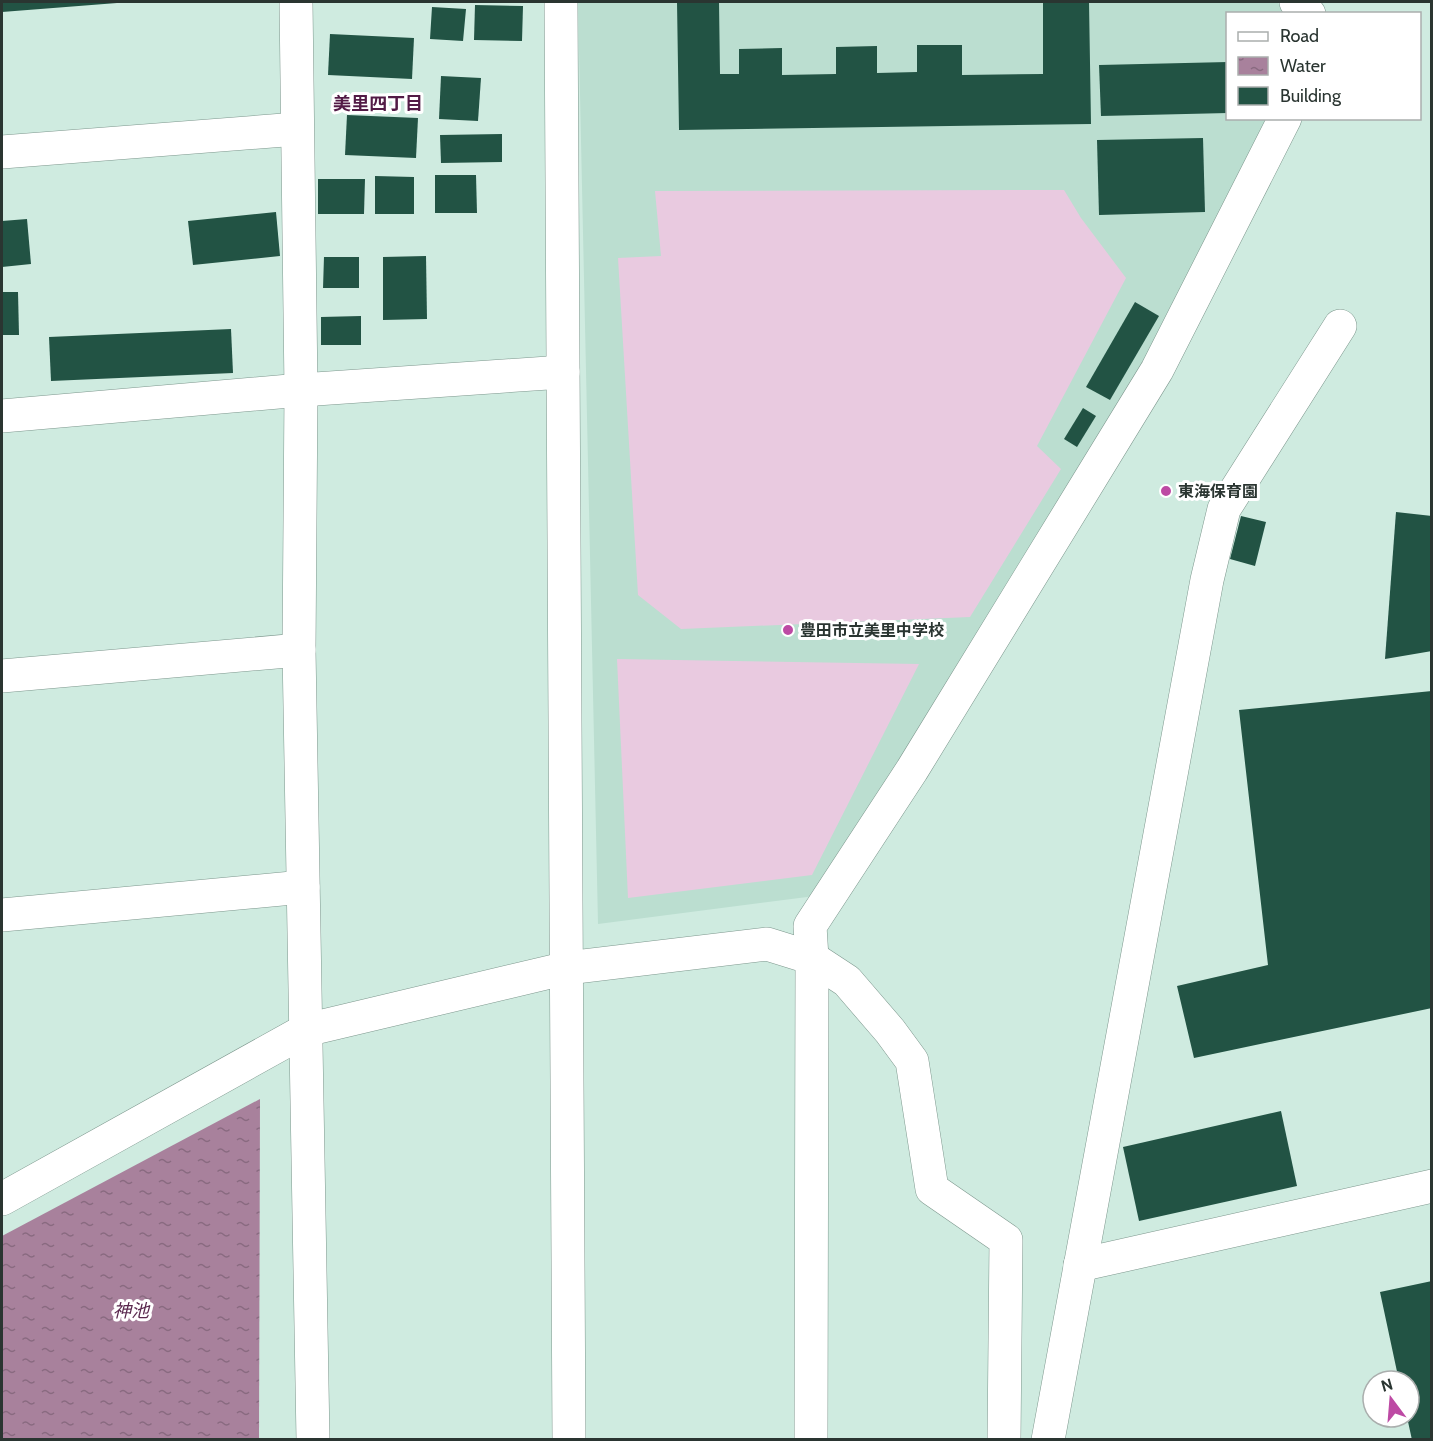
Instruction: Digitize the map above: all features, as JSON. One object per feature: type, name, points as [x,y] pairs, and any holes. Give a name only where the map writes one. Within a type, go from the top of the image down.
[{"type":"street","points":[[296,2],[301,390],[299,650],[313,1440]]},
{"type":"street","points":[[561,2],[569,1440]]},
{"type":"street","points":[[811,1440],[812,958],[810,926],[918,760],[1157,370],[1284,120]]},
{"type":"street","points":[[2,152],[297,129]]},
{"type":"street","points":[[1048,1440],[1207,580],[1224,509],[1340,326]]},
{"type":"street","points":[[2,416],[301,390],[563,372]]},
{"type":"street","points":[[2,676],[299,650]]},
{"type":"street","points":[[2,915],[303,887]]},
{"type":"street","points":[[2,1199],[306,1030],[567,968],[766,944],[812,958],[847,981],[890,1031],[912,1061],[932,1189],[1006,1240],[1004,1440]]},
{"type":"street","points":[[1080,1265],[1431,1186]]},
{"type":"shaded area","name":"豊田市立美里中学校","points":[[578,2],[1277,2],[1288,12],[1226,12],[1226,120],[1274,120],[1152,364],[815,896],[598,924]]},
{"type":"shaded area","points":[[1064,190],[1081,218],[1126,278],[1037,446],[1061,469],[970,617],[681,629],[638,595],[618,258],[661,256],[655,191]]},
{"type":"shaded area","points":[[617,659],[919,664],[812,875],[628,898]]},
{"type":"water","name":"神池","points":[[260,1099],[259,1439],[2,1439],[2,1236]]},
{"type":"building","points":[[2,2],[117,2],[117,3],[2,12]]},
{"type":"building","points":[[677,2],[719,2],[720,74],[739,74],[739,49],[782,48],[782,75],[836,74],[836,47],[877,46],[877,73],[917,72],[917,45],[962,45],[962,75],[1043,74],[1043,2],[1089,2],[1091,124],[679,130]]},
{"type":"building","points":[[475,5],[523,6],[522,41],[474,40]]},
{"type":"building","points":[[432,7],[466,9],[463,41],[430,39]]},
{"type":"building","points":[[330,34],[414,38],[412,79],[328,75]]},
{"type":"building","points":[[1226,62],[1226,113],[1101,116],[1099,65]]},
{"type":"building","points":[[441,76],[481,78],[478,121],[439,119]]},
{"type":"building","points":[[347,115],[418,118],[416,158],[345,155]]},
{"type":"building","points":[[502,134],[502,162],[441,163],[440,135]]},
{"type":"building","points":[[1203,138],[1205,212],[1099,215],[1097,140]]},
{"type":"building","points":[[435,175],[476,175],[477,213],[435,213]]},
{"type":"building","points":[[375,176],[414,177],[414,214],[375,214]]},
{"type":"building","points":[[318,179],[365,179],[364,214],[318,214]]},
{"type":"building","points":[[276,212],[280,256],[193,265],[188,221]]},
{"type":"building","points":[[27,219],[31,264],[2,267],[2,221]]},
{"type":"building","points":[[426,256],[427,319],[383,320],[383,257]]},
{"type":"building","points":[[324,257],[359,257],[359,288],[323,288]]},
{"type":"building","points":[[2,292],[18,292],[19,335],[2,335]]},
{"type":"building","points":[[1135,302],[1159,316],[1110,400],[1086,387]]},
{"type":"building","points":[[361,316],[361,345],[321,345],[321,317]]},
{"type":"building","points":[[231,329],[233,373],[51,381],[49,337]]},
{"type":"building","points":[[1083,408],[1096,416],[1077,447],[1064,439]]},
{"type":"building","points":[[1396,512],[1432,516],[1432,651],[1385,659]]},
{"type":"building","points":[[1241,516],[1266,522],[1255,566],[1230,559]]},
{"type":"building","points":[[1432,691],[1432,1008],[1194,1058],[1177,986],[1268,965],[1239,710]]},
{"type":"building","points":[[1281,1111],[1297,1186],[1139,1221],[1123,1147]]},
{"type":"building","points":[[1432,1281],[1432,1440],[1412,1440],[1410,1429],[1421,1429],[1421,1369],[1396,1369],[1380,1292]]},
{"type":"place","name":"東海保育園","points":[[1166,491]]},
{"type":"place","name":"豊田市立美里中学校","points":[[788,630]]},
{"type":"district","name":"美里四丁目","points":[[378,104]]}]
